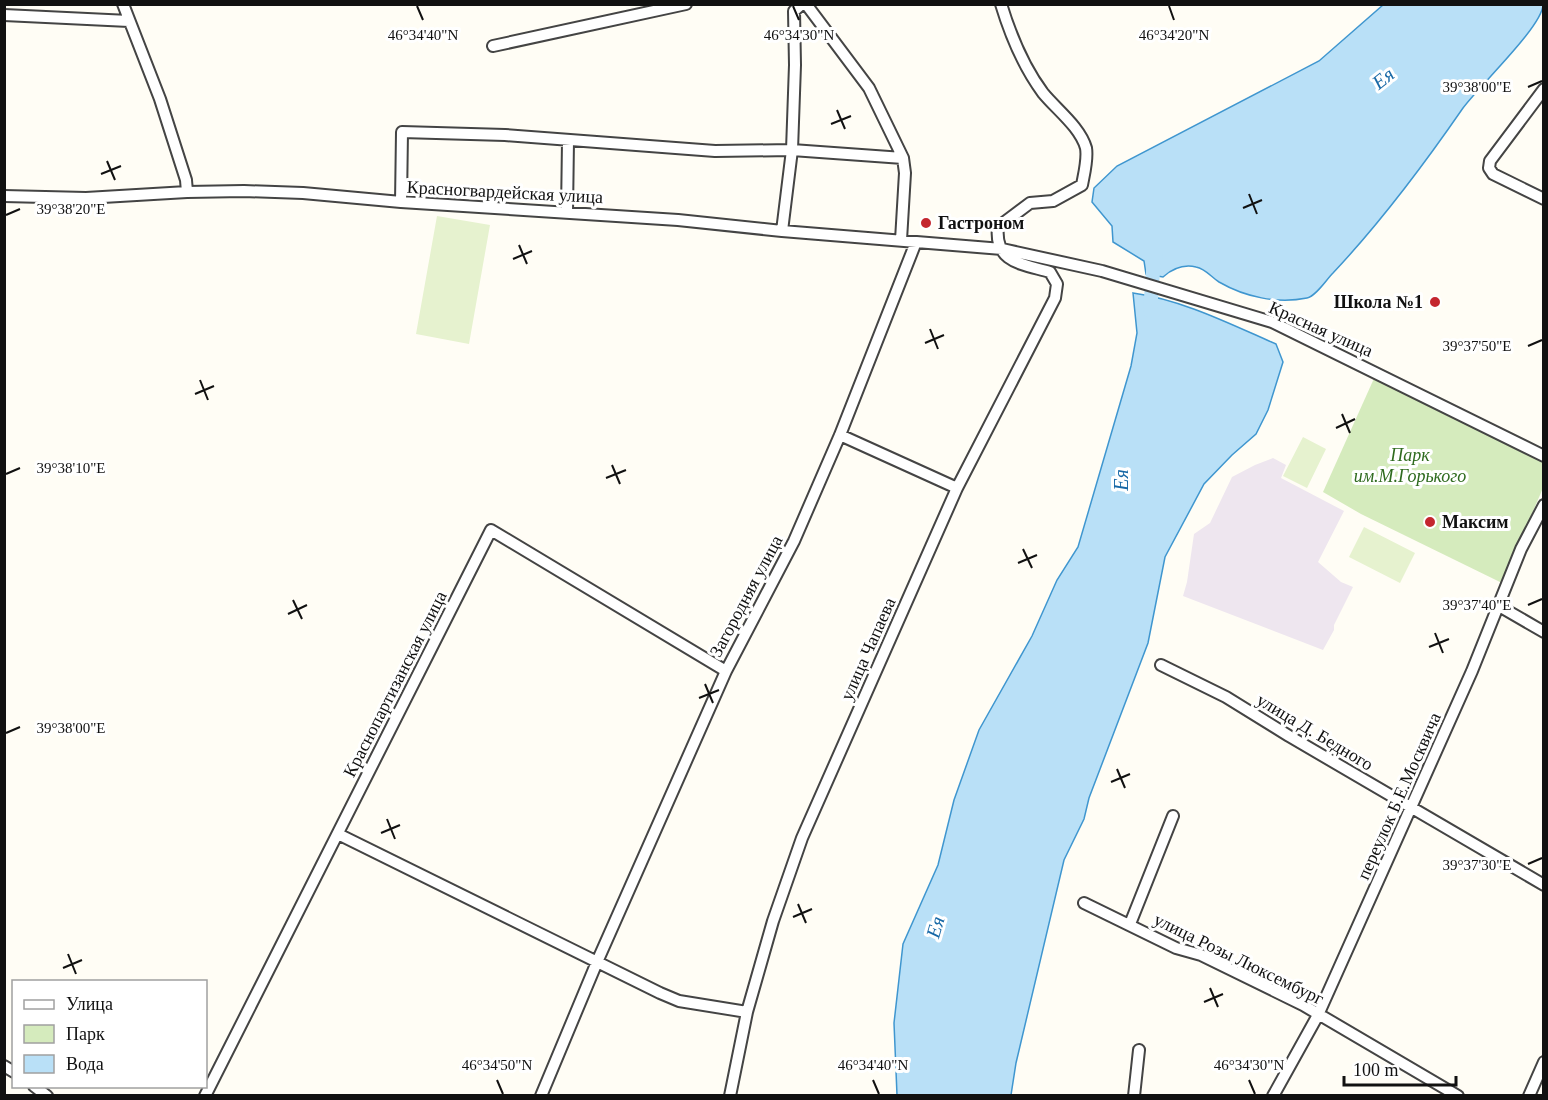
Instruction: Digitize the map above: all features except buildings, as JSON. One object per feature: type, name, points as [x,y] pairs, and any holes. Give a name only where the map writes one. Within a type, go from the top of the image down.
[{"type":"street","points":[[123,4],[160,99],[188,192]]},
{"type":"street","points":[[493,46],[686,4]]},
{"type":"street","points":[[782,231],[792,150],[794,11],[804,4],[869,88],[903,158],[905,173],[901,240]]},
{"type":"street","points":[[1001,4],[1017,51],[1044,93],[1080,135],[1086,149],[1082,185],[1053,201],[1030,203],[998,227],[996,240],[1002,249]]},
{"type":"street","points":[[4,15],[129,21]]},
{"type":"street","points":[[1544,89],[1490,161],[1489,168],[1493,174],[1544,199]]},
{"type":"street","points":[[401,202],[402,132],[505,135],[715,151],[792,150],[903,158]]},
{"type":"street","points":[[567,212],[568,141]]},
{"type":"street","name":"Красногвардейская улица","points":[[4,196],[86,198],[188,192],[303,193],[401,202],[678,220],[1002,249]]},
{"type":"street","name":"Загородняя улица","points":[[540,1095],[726,671],[794,541],[840,435],[916,242]]},
{"type":"street","name":"Красная улица","points":[[1002,249],[1102,271],[1272,322],[1544,456]]},
{"type":"street","name":"улица Чапаева","points":[[730,1095],[747,1012],[773,921],[802,838],[957,488],[1055,298],[1057,284],[1050,272],[1013,263],[1005,256],[1002,249]]},
{"type":"street","points":[[840,435],[957,488]]},
{"type":"street","name":"переулок Б.Е.Москвича","points":[[1273,1095],[1318,1015],[1412,808],[1499,606],[1521,549],[1544,505]]},
{"type":"street","name":"Краснопартизанская улица","points":[[205,1095],[491,531],[726,671]]},
{"type":"street","points":[[1499,606],[1544,632]]},
{"type":"street","name":"улица Д. Бедного","points":[[1161,665],[1226,698],[1544,885]]},
{"type":"street","name":"улица Розы Люксембург","points":[[1130,924],[1173,816]]},
{"type":"street","points":[[338,834],[679,1001],[747,1012]]},
{"type":"street","name":"улица Розы Люксембург","points":[[1084,903],[1176,948],[1201,955],[1303,1005],[1458,1095]]},
{"type":"street","points":[[1134,1095],[1139,1050]]},
{"type":"street","points":[[1529,1095],[1544,1062]]},
{"type":"shaded area","points":[[1273,458],[1286,465],[1281,478],[1344,511],[1318,562],[1341,582],[1353,587],[1323,650],[1183,596],[1194,534],[1210,523],[1232,477]]},
{"type":"green space","points":[[437,216],[490,225],[469,344],[416,334]]},
{"type":"green space","name":"Парк им.М.Горького","points":[[1376,374],[1543,461],[1543,488],[1502,583],[1361,514],[1323,492]]},
{"type":"green space","points":[[1303,437],[1326,449],[1307,488],[1283,476]]},
{"type":"green space","points":[[1364,527],[1415,553],[1400,583],[1349,557]]},
{"type":"water","points":[[1543,4],[1540,14],[1522,41],[1463,108],[1385,214],[1314,294],[1296,300],[1262,298],[1240,292],[1219,282],[1203,269],[1191,266],[1178,268],[1163,277],[1146,274],[1144,261],[1113,242],[1112,226],[1092,202],[1094,188],[1117,166],[1319,61],[1383,5]]},
{"type":"water","points":[[1133,293],[1188,307],[1276,344],[1283,362],[1268,410],[1256,434],[1204,484],[1165,557],[1148,643],[1089,798],[1084,819],[1064,860],[1016,1063],[1011,1095],[897,1095],[894,1023],[903,944],[938,865],[954,800],[979,730],[1032,636],[1057,580],[1078,547],[1131,366],[1137,333]]},
{"type":"waterway","name":"Ея","points":[[1150,311],[1156,257]]},
{"type":"place","name":"Гастроном","points":[[926,223]]},
{"type":"place","name":"Школа №1","points":[[1435,302]]},
{"type":"place","name":"Максим","points":[[1430,522]]}]
